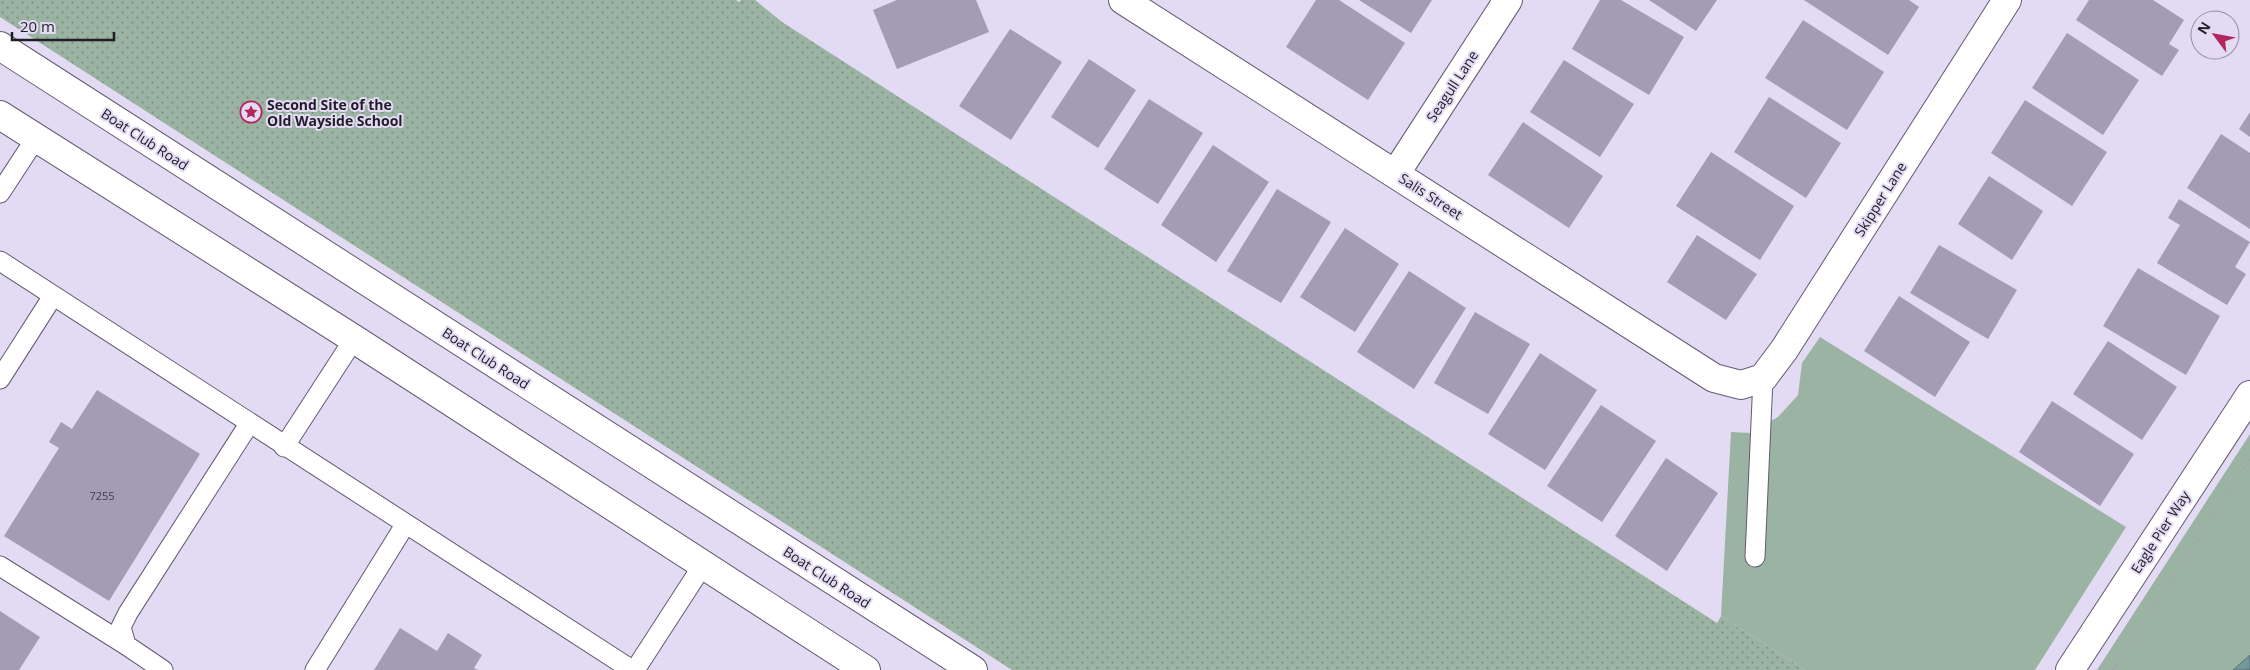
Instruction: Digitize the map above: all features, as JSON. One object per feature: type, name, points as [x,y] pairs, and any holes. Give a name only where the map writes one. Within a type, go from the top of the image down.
[{"type":"main road","name":"Salis Street","points":[[1123,0],[1714,378],[1752,381]]},
{"type":"main road","name":"Seagull Lane","points":[[1396,173],[1508,0]]},
{"type":"main road","name":"Skipper Lane","points":[[1752,381],[1784,350],[2007,0]]},
{"type":"main road","name":"Boat Club Road","points":[[0,46],[973,670]]},
{"type":"main road","points":[[0,115],[354,339],[866,670]]},
{"type":"main road","name":"Eagle Pier Way","points":[[2070,670],[2250,395]]},
{"type":"lane","points":[[0,192],[36,138]]},
{"type":"lane","points":[[0,261],[284,447],[633,670],[702,565]]},
{"type":"lane","points":[[0,379],[53,296]]},
{"type":"lane","points":[[284,447],[354,339]]},
{"type":"lane","points":[[1752,381],[1754,557]]},
{"type":"lane","points":[[126,645],[121,627],[128,612],[249,424]]},
{"type":"lane","points":[[315,670],[405,524]]},
{"type":"lane","points":[[0,566],[163,670]]},
{"type":"path","points":[[2113,670],[2250,458]]},
{"type":"shaded area","points":[[0,0],[736,0],[739,2],[741,0],[755,0],[782,22],[1717,623],[1721,616],[1805,670],[1012,670],[0,17]]},
{"type":"shaded area","points":[[1820,337],[2126,527],[2035,670],[1805,670],[1721,616],[1731,432],[1750,433],[1778,417],[1798,395],[1802,363]]},
{"type":"shaded area","points":[[2250,434],[2250,670],[2097,670]]},
{"type":"water","points":[[2250,655],[2250,670],[2233,670]]},
{"type":"building","points":[[897,0],[976,0],[989,32],[897,69],[873,10]]},
{"type":"building","points":[[1316,0],[1339,0],[1405,43],[1368,100],[1286,47]]},
{"type":"building","points":[[1359,0],[1432,0],[1411,33]]},
{"type":"building","points":[[1600,0],[1621,0],[1684,37],[1649,95],[1572,49]]},
{"type":"building","points":[[1649,0],[1717,0],[1696,31]]},
{"type":"building","points":[[1804,0],[1909,0],[1919,7],[1888,55]]},
{"type":"building","points":[[2089,0],[2153,0],[2184,20],[2169,44],[2179,50],[2162,76],[2076,20]]},
{"type":"building","points":[[1803,20],[1884,72],[1847,130],[1765,78]]},
{"type":"building","points":[[1010,29],[1062,62],[1011,140],[959,106]]},
{"type":"building","points":[[2067,33],[2139,80],[2103,135],[2032,88]]},
{"type":"building","points":[[1089,59],[1136,90],[1098,148],[1051,117]]},
{"type":"building","points":[[1564,60],[1634,104],[1600,157],[1530,112]]},
{"type":"building","points":[[1769,97],[1841,143],[1806,198],[1734,152]]},
{"type":"building","points":[[1149,99],[1203,133],[1158,204],[1104,169]]},
{"type":"building","points":[[2025,100],[2107,152],[2072,206],[1991,153]]},
{"type":"building","points":[[2250,112],[2250,137],[2239,129]]},
{"type":"building","points":[[1523,122],[1603,176],[1569,228],[1488,175]]},
{"type":"building","points":[[2221,134],[2250,153],[2250,229],[2187,188]]},
{"type":"building","points":[[1213,145],[1269,182],[1216,262],[1161,225]]},
{"type":"building","points":[[1711,152],[1794,206],[1760,260],[1676,206]]},
{"type":"building","points":[[1989,176],[2043,211],[2012,260],[1958,224]]},
{"type":"building","points":[[1277,189],[1331,222],[1281,303],[1227,271]]},
{"type":"building","points":[[2179,199],[2250,242],[2235,267],[2246,274],[2227,305],[2157,263],[2180,225],[2168,218]]},
{"type":"building","points":[[1345,228],[1399,264],[1355,332],[1300,297]]},
{"type":"building","points":[[1697,235],[1757,274],[1726,320],[1667,282]]},
{"type":"building","points":[[1939,245],[2017,290],[1988,339],[1910,293]]},
{"type":"building","points":[[2138,268],[2220,316],[2186,375],[2103,326]]},
{"type":"building","points":[[1409,271],[1466,308],[1414,389],[1357,352]]},
{"type":"building","points":[[1899,296],[1970,342],[1935,397],[1864,351]]},
{"type":"building","points":[[1475,312],[1530,344],[1488,414],[1434,383]]},
{"type":"building","points":[[2108,341],[2177,387],[2142,440],[2073,394]]},
{"type":"building","points":[[1540,353],[1597,390],[1545,470],[1488,434]]},
{"type":"building","points":[[97,390],[200,454],[109,601],[4,536],[59,448],[49,442],[61,422],[72,429]]},
{"type":"building","points":[[2052,401],[2134,454],[2100,506],[2019,452]]},
{"type":"building","points":[[1601,405],[1656,441],[1602,522],[1547,486]]},
{"type":"building","points":[[1666,458],[1718,493],[1667,571],[1615,536]]},
{"type":"building","points":[[0,611],[40,637],[19,670],[0,670]]},
{"type":"building","points":[[400,628],[437,651],[448,633],[482,655],[474,668],[478,670],[374,670]]},
{"type":"place","name":"Second Site of the Old Wayside School","points":[[251,112]]}]
